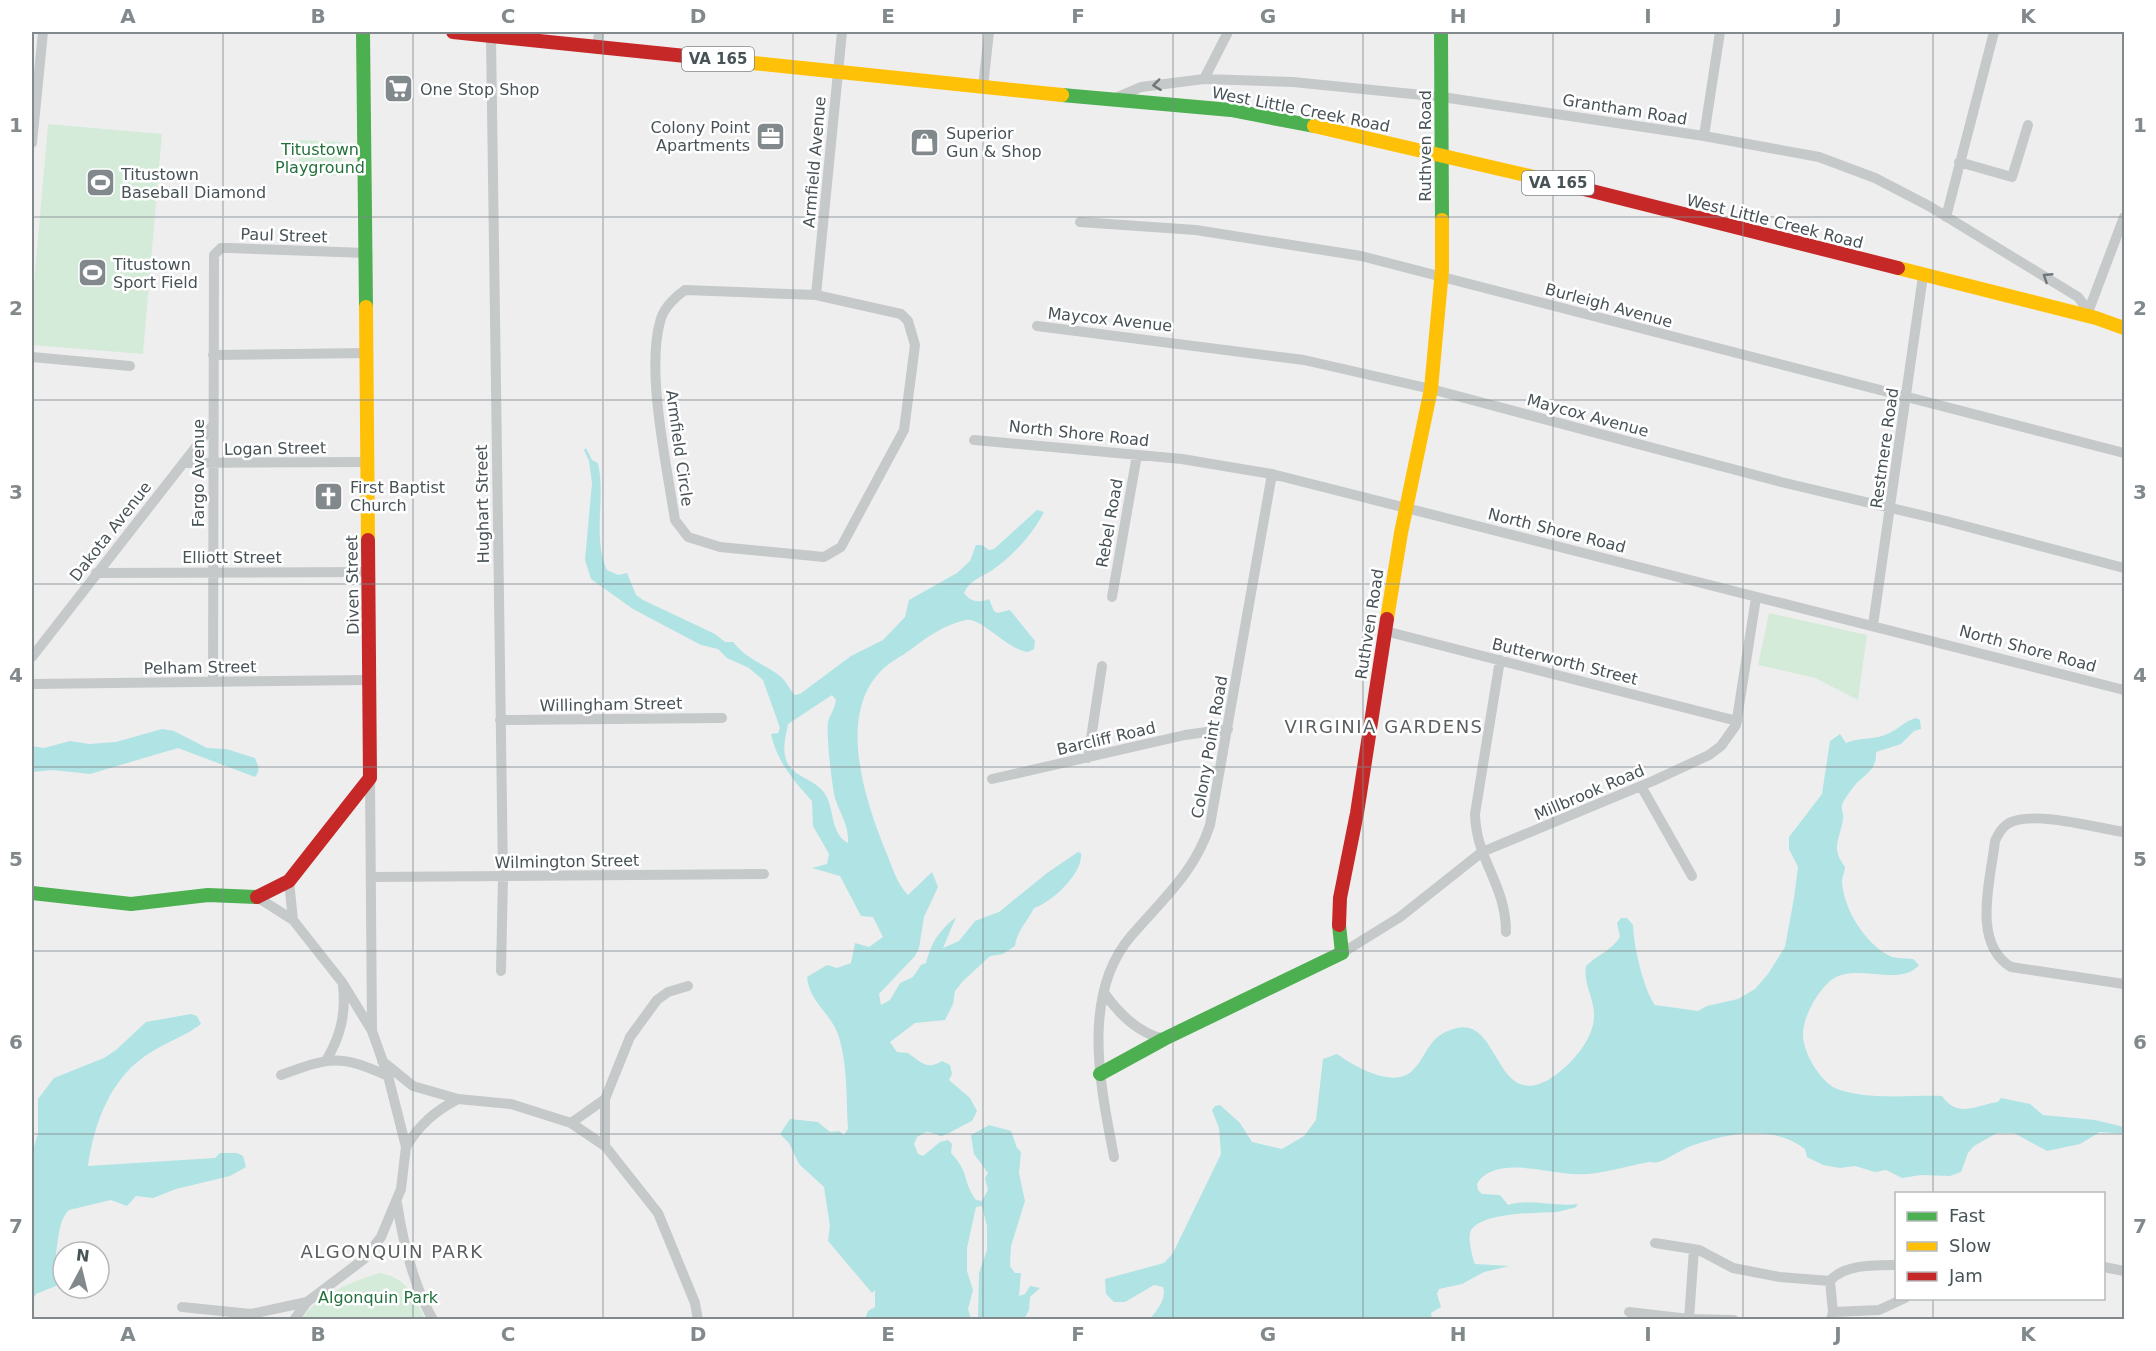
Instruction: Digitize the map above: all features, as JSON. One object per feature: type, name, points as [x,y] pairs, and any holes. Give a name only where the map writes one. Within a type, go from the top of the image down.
[{"type":"street","points":[[32,143],[33,108],[43,32]]},
{"type":"street","name":"Diven Street","points":[[363,32],[372,1031]]},
{"type":"street","name":"West Little Creek Road","points":[[453,32],[983,87],[1231,110],[1442,154],[2087,316],[2124,328]]},
{"type":"street","points":[[597,48],[599,32]]},
{"type":"street","name":"Armfield Avenue","points":[[816,295],[842,32]]},
{"type":"street","points":[[983,87],[988,32]]},
{"type":"street","points":[[1204,79],[1228,32]]},
{"type":"street","name":"Ruthven Road","points":[[1342,953],[1339,931],[1340,898],[1385,631],[1431,389],[1442,277],[1441,32]]},
{"type":"street","points":[[1704,136],[1720,32]]},
{"type":"street","points":[[1946,217],[1994,32]]},
{"type":"street","name":"Hughart Street","points":[[491,37],[502,877],[501,971]]},
{"type":"street","name":"Grantham Road","points":[[1113,100],[1141,87],[1204,79],[1293,82],[1442,97],[1704,136],[1819,157],[1875,178],[1946,217],[2078,297],[2084,305],[2087,316]]},
{"type":"street","points":[[1959,162],[2012,177],[2028,125]]},
{"type":"street","points":[[2087,316],[2124,217]]},
{"type":"street","name":"Burleigh Avenue","points":[[1080,222],[1196,230],[1360,256],[2124,453]]},
{"type":"street","name":"Paul Street","points":[[212,265],[214,255],[221,248],[366,253]]},
{"type":"street","name":"Fargo Avenue","points":[[212,265],[213,682]]},
{"type":"street","name":"Restmere Road","points":[[1873,625],[1923,276]]},
{"type":"street","name":"Armfield Circle","points":[[685,290],[816,295],[902,314],[908,321],[915,345],[904,430],[901,436],[841,548],[824,557],[720,547],[688,537],[675,520],[655,374],[660,321],[671,300],[685,290]]},
{"type":"street","name":"Maycox Avenue","points":[[1037,326],[1304,360],[1431,389],[2124,568]]},
{"type":"street","points":[[213,355],[367,353]]},
{"type":"street","points":[[32,357],[130,366]]},
{"type":"street","name":"Dakota Avenue","points":[[32,657],[213,425]]},
{"type":"street","name":"North Shore Road","points":[[974,440],[1225,465],[1272,474],[2124,690]]},
{"type":"street","name":"Rebel Road","points":[[1112,597],[1137,455]]},
{"type":"street","name":"Logan Street","points":[[184,463],[367,462]]},
{"type":"street","name":"Colony Point Road","points":[[1114,1157],[1100,1074],[1098,1029],[1105,994],[1113,963],[1122,948],[1176,887],[1199,855],[1210,825],[1272,474]]},
{"type":"street","name":"Elliott Street","points":[[96,573],[368,572]]},
{"type":"street","name":"Millbrook Road","points":[[1342,953],[1400,917],[1482,852],[1709,755],[1730,736],[1737,721],[1756,598]]},
{"type":"street","name":"Butterworth Street","points":[[1385,631],[1737,721]]},
{"type":"street","points":[[1500,660],[1475,814],[1477,835],[1482,852],[1502,895],[1506,932]]},
{"type":"street","points":[[1088,758],[1102,666]]},
{"type":"street","name":"Pelham Street","points":[[32,684],[369,680]]},
{"type":"street","name":"Willingham Street","points":[[500,720],[722,718]]},
{"type":"street","name":"Barcliff Road","points":[[992,778],[1185,735],[1228,729]]},
{"type":"street","points":[[32,892],[131,904],[208,895],[257,897],[289,881],[370,778]]},
{"type":"street","points":[[1641,786],[1692,876]]},
{"type":"street","points":[[2124,832],[2032,818],[2010,823],[1999,833],[1995,841],[1987,908],[1993,948],[1998,956],[2012,967],[2124,984]]},
{"type":"street","name":"Wilmington Street","points":[[371,877],[764,874]]},
{"type":"street","points":[[289,881],[293,920]]},
{"type":"street","points":[[257,897],[293,920],[342,982],[372,1031],[388,1076],[406,1147],[397,1203],[381,1237],[364,1259],[308,1302],[294,1320]]},
{"type":"street","points":[[1100,1074],[1342,953]]},
{"type":"street","points":[[327,1059],[344,1015],[342,982]]},
{"type":"street","points":[[605,1146],[605,1099],[630,1037],[657,1000],[668,992],[688,986]]},
{"type":"street","points":[[1105,994],[1132,1023],[1148,1034],[1164,1040]]},
{"type":"street","points":[[281,1075],[327,1059],[351,1061],[388,1076]]},
{"type":"street","points":[[382,1061],[413,1086],[458,1099],[511,1104],[571,1123],[605,1146],[658,1213],[695,1303],[698,1320]]},
{"type":"street","points":[[406,1147],[421,1125],[434,1113],[458,1099]]},
{"type":"street","points":[[571,1123],[605,1099]]},
{"type":"street","points":[[397,1203],[406,1252],[418,1289],[433,1320]]},
{"type":"street","points":[[1655,1243],[1694,1249],[1732,1268],[1780,1277],[1830,1281],[1844,1271],[1895,1265]]},
{"type":"street","points":[[1689,1318],[1694,1249]]},
{"type":"street","points":[[2105,1267],[2124,1271]]},
{"type":"street","points":[[1830,1281],[1832,1316],[1879,1311],[1903,1300]]},
{"type":"street","points":[[182,1307],[237,1317],[308,1302]]},
{"type":"street","points":[[1629,1312],[1734,1320]]},
{"type":"green space","points":[[48,124],[162,134],[143,354],[32,345],[32,306]]},
{"type":"green space","name":"Titustown Playground","points":[[299,140],[343,142],[341,176],[298,174]]},
{"type":"green space","points":[[1769,613],[1867,635],[1858,700],[1815,678],[1758,665]]},
{"type":"green space","name":"Algonquin Park","points":[[379,1273],[389,1275],[403,1283],[413,1295],[425,1319],[302,1319],[317,1303],[336,1290]]},
{"type":"water","points":[[586,448],[592,460],[598,463],[601,490],[600,544],[607,570],[618,575],[627,573],[636,595],[643,600],[715,634],[725,642],[733,642],[749,657],[780,676],[795,695],[800,694],[851,656],[883,640],[905,617],[909,600],[957,573],[970,561],[976,545],[982,545],[989,550],[994,549],[1037,510],[1044,512],[1028,537],[1014,552],[991,571],[972,582],[964,593],[975,601],[989,599],[997,613],[1010,610],[1035,641],[1034,649],[1028,652],[1020,650],[972,620],[943,628],[881,671],[868,689],[860,710],[858,733],[859,757],[869,805],[897,878],[908,895],[932,872],[938,887],[924,917],[919,948],[915,956],[879,994],[881,1005],[890,1000],[900,983],[913,977],[921,965],[926,963],[937,937],[956,917],[943,948],[959,941],[975,921],[999,912],[1047,873],[1078,852],[1081,853],[1077,870],[1072,878],[1049,900],[1034,908],[1020,931],[1015,946],[1003,954],[990,956],[963,981],[955,991],[953,1004],[945,1020],[915,1023],[890,1042],[897,1052],[908,1053],[924,1064],[932,1065],[942,1061],[950,1065],[952,1074],[949,1080],[970,1098],[977,1111],[972,1121],[942,1136],[926,1132],[917,1137],[914,1144],[918,1154],[923,1156],[940,1142],[948,1140],[952,1144],[951,1153],[961,1166],[976,1200],[982,1201],[988,1190],[985,1178],[988,1173],[974,1154],[971,1135],[989,1125],[1011,1131],[1017,1148],[1021,1152],[1019,1173],[1025,1201],[1011,1246],[1010,1266],[1015,1273],[1021,1273],[1019,1296],[1025,1294],[1030,1286],[1040,1288],[1030,1297],[1029,1310],[1024,1319],[978,1319],[979,1273],[987,1250],[987,1226],[982,1206],[976,1207],[967,1248],[967,1271],[973,1290],[968,1309],[971,1319],[865,1319],[868,1311],[875,1307],[875,1290],[872,1293],[828,1241],[830,1226],[824,1187],[799,1164],[789,1143],[780,1134],[790,1119],[818,1122],[830,1132],[839,1131],[844,1135],[848,1129],[845,1072],[839,1037],[812,994],[807,977],[827,965],[837,968],[851,963],[855,943],[869,947],[883,937],[873,917],[861,916],[840,876],[812,868],[827,864],[829,854],[813,826],[812,801],[787,770],[777,753],[771,734],[778,733],[780,728],[763,680],[749,668],[727,658],[718,649],[701,645],[633,609],[591,579],[585,560],[592,483],[589,461],[584,450]],"holes":[[[832,695],[836,700],[828,722],[829,748],[834,792],[846,825],[848,843],[837,832],[829,803],[822,790],[795,772],[787,763],[784,752],[788,724]]]},
{"type":"water","points":[[1916,718],[1920,720],[1921,729],[1914,731],[1901,744],[1876,752],[1873,767],[1846,797],[1842,805],[1843,817],[1837,849],[1845,867],[1842,881],[1846,902],[1864,934],[1872,943],[1892,957],[1913,959],[1919,965],[1910,972],[1900,975],[1849,973],[1838,976],[1828,983],[1815,1000],[1803,1029],[1804,1044],[1810,1060],[1821,1076],[1833,1087],[1852,1093],[1878,1096],[1942,1096],[1948,1103],[1961,1109],[1998,1102],[2001,1098],[2030,1104],[2043,1115],[2095,1120],[2124,1127],[2124,1134],[2100,1132],[2080,1144],[2047,1151],[2014,1133],[1997,1133],[1974,1146],[1968,1153],[1961,1172],[1950,1176],[1921,1175],[1902,1178],[1886,1170],[1875,1172],[1855,1166],[1840,1168],[1823,1165],[1807,1157],[1805,1149],[1793,1141],[1779,1136],[1750,1133],[1705,1141],[1658,1162],[1596,1173],[1574,1174],[1529,1168],[1504,1168],[1484,1176],[1477,1184],[1482,1194],[1500,1195],[1508,1205],[1523,1202],[1578,1204],[1575,1208],[1557,1212],[1496,1217],[1475,1226],[1470,1236],[1475,1264],[1509,1266],[1484,1272],[1462,1284],[1439,1289],[1437,1294],[1441,1307],[1431,1313],[1432,1319],[1150,1319],[1164,1296],[1163,1287],[1154,1285],[1125,1302],[1114,1302],[1106,1294],[1105,1279],[1164,1263],[1173,1253],[1221,1154],[1219,1128],[1212,1110],[1215,1106],[1220,1105],[1240,1123],[1252,1142],[1282,1149],[1304,1136],[1316,1120],[1323,1059],[1337,1054],[1374,1074],[1395,1078],[1404,1076],[1412,1071],[1434,1041],[1447,1031],[1457,1028],[1471,1029],[1482,1036],[1507,1074],[1517,1083],[1531,1086],[1548,1080],[1572,1060],[1590,1034],[1594,1015],[1585,973],[1586,966],[1620,937],[1617,923],[1621,918],[1627,918],[1633,925],[1640,967],[1655,1005],[1698,1011],[1707,1006],[1738,999],[1755,989],[1768,974],[1785,947],[1798,867],[1789,849],[1789,837],[1822,794],[1830,741],[1840,734],[1846,743],[1880,737]]},
{"type":"water","points":[[162,729],[174,731],[207,748],[226,749],[255,758],[258,772],[255,777],[178,748],[90,774],[53,770],[32,772],[32,746],[44,748],[70,741],[89,744],[116,742]]},
{"type":"water","points":[[191,1014],[197,1016],[201,1024],[153,1051],[126,1073],[107,1101],[100,1117],[88,1166],[215,1158],[220,1153],[237,1153],[243,1156],[246,1167],[230,1176],[176,1189],[153,1198],[136,1196],[127,1206],[111,1200],[69,1210],[62,1222],[58,1240],[51,1240],[51,1288],[36,1294],[32,1301],[32,1154],[38,1133],[38,1099],[54,1078],[104,1058],[146,1022]]},
{"type":"traffic: fast","points":[[363,32],[366,307]]},
{"type":"traffic: fast","points":[[1441,32],[1442,220]]},
{"type":"traffic: fast","points":[[1062,95],[1231,110],[1314,126]]},
{"type":"traffic: fast","points":[[32,893],[131,904],[208,895],[257,897]]},
{"type":"traffic: fast","points":[[1100,1074],[1164,1039],[1342,953],[1339,925]]},
{"type":"traffic: slow","points":[[705,58],[1062,95]]},
{"type":"traffic: slow","points":[[1314,126],[1560,183]]},
{"type":"traffic: slow","points":[[1387,619],[1401,533],[1431,389],[1442,270],[1442,220]]},
{"type":"traffic: slow","points":[[1898,268],[2096,318],[2124,328]]},
{"type":"traffic: slow","points":[[366,307],[368,540]]},
{"type":"traffic: jam","points":[[453,32],[705,58]]},
{"type":"traffic: jam","points":[[1560,183],[1898,268]]},
{"type":"traffic: jam","points":[[257,897],[289,881],[370,778],[368,540]]},
{"type":"traffic: jam","points":[[1339,925],[1340,898],[1357,813],[1387,619]]},
{"type":"place","name":"One Stop Shop","points":[[399,89]]},
{"type":"place","name":"Colony Point Apartments","points":[[771,136]]},
{"type":"place","name":"Superior Gun & Shop","points":[[925,142]]},
{"type":"place","name":"Titustown Baseball Diamond","points":[[100,183]]},
{"type":"place","name":"Titustown Sport Field","points":[[92,273]]},
{"type":"place","name":"First Baptist Church","points":[[329,496]]},
{"type":"district","name":"VIRGINIA GARDENS","points":[[1384,727]]},
{"type":"district","name":"ALGONQUIN PARK","points":[[392,1252]]}]
